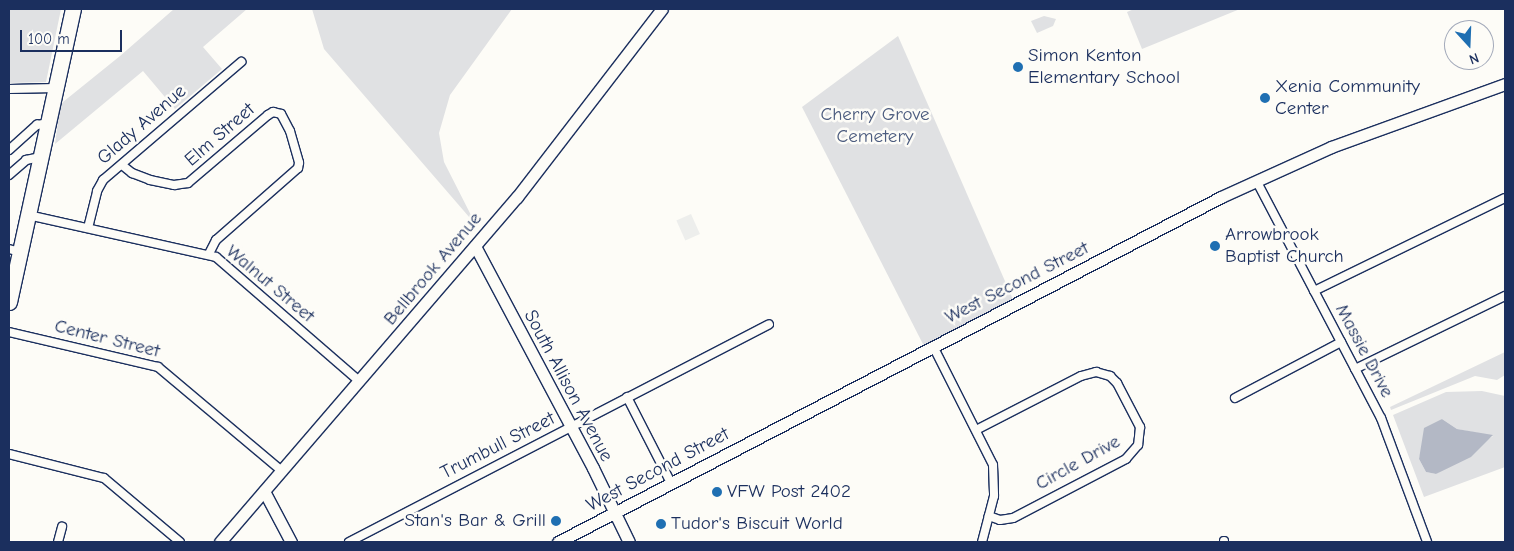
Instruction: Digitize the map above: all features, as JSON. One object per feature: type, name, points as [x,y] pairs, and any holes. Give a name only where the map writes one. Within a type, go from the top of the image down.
[{"type":"highway","points":[[9,302],[14,251],[28,214],[73,9]]},
{"type":"street","name":"Bellbrook Avenue","points":[[220,542],[516,197],[662,9]]},
{"type":"street","name":"Glady Avenue","points":[[88,228],[99,186],[241,62]]},
{"type":"street","name":"West Second Street","points":[[558,542],[1220,197],[1257,182],[1331,147],[1505,84]]},
{"type":"street","points":[[9,89],[56,88]]},
{"type":"street","name":"Elm Street","points":[[122,165],[132,173],[150,180],[174,185],[188,183],[268,115],[273,112],[282,114],[290,131],[299,163],[298,168],[216,240],[209,254]]},
{"type":"street","points":[[9,150],[38,125],[48,123]]},
{"type":"street","points":[[9,175],[26,160],[40,157]]},
{"type":"street","name":"Massie Drive","points":[[1257,182],[1381,418],[1427,542]]},
{"type":"street","points":[[1314,291],[1505,198]]},
{"type":"street","name":"Walnut Street","points":[[28,214],[209,254],[219,259],[359,382]]},
{"type":"street","name":"South Allison Avenue","points":[[475,246],[571,427],[629,542]]},
{"type":"street","points":[[1355,369],[1505,296]]},
{"type":"street","name":"Trumbull Street","points":[[349,542],[768,324]]},
{"type":"street","name":"Center Street","points":[[9,332],[158,367],[282,471]]},
{"type":"street","points":[[1235,398],[1341,342]]},
{"type":"street","points":[[933,346],[990,456],[994,474],[994,496],[982,542]]},
{"type":"street","name":"Circle Drive","points":[[976,430],[1081,376],[1096,372],[1106,374],[1118,382],[1140,427],[1138,445],[1126,459],[1013,518],[1000,520],[989,516]]},
{"type":"street","points":[[627,398],[671,483]]},
{"type":"street","points":[[9,454],[104,478],[180,542]]},
{"type":"street","points":[[264,491],[291,542]]},
{"type":"street","points":[[58,542],[62,527]]},
{"type":"shaded area","points":[[691,214],[700,234],[685,241],[676,221]]},
{"type":"shaded area","points":[[1442,419],[1457,429],[1493,435],[1471,457],[1436,474],[1426,472],[1419,459],[1424,428]]},
{"type":"green space","points":[[9,9],[61,9],[46,82],[9,83]]},
{"type":"green space","points":[[174,9],[247,9],[203,47],[222,69],[175,109],[143,71],[55,144],[60,107],[63,102]]},
{"type":"green space","points":[[312,9],[512,9],[450,95],[439,133],[444,162],[476,225],[324,49]]},
{"type":"green space","points":[[1134,9],[1240,9],[1142,49],[1127,12]]},
{"type":"green space","points":[[1044,16],[1056,19],[1053,26],[1037,33],[1031,21]]},
{"type":"green space","name":"Cherry Grove Cemetery","points":[[898,36],[1015,304],[926,350],[802,107]]},
{"type":"green space","points":[[1505,352],[1505,375],[1497,380],[1475,376],[1391,410],[1390,407]]},
{"type":"green space","points":[[1482,391],[1505,396],[1505,467],[1424,497],[1393,415],[1446,392]],"holes":[[[1442,419],[1457,429],[1493,436],[1436,474],[1426,472],[1419,459],[1422,447]]]},
{"type":"place","name":"Simon Kenton Elementary School","points":[[1018,67]]},
{"type":"place","name":"Xenia Community Center","points":[[1265,98]]},
{"type":"place","name":"Arrowbrook Baptist Church","points":[[1215,246]]},
{"type":"place","name":"VFW Post 2402","points":[[717,492]]},
{"type":"place","name":"Stan's Bar & Grill","points":[[556,521]]},
{"type":"place","name":"Tudor's Biscuit World","points":[[661,524]]}]
